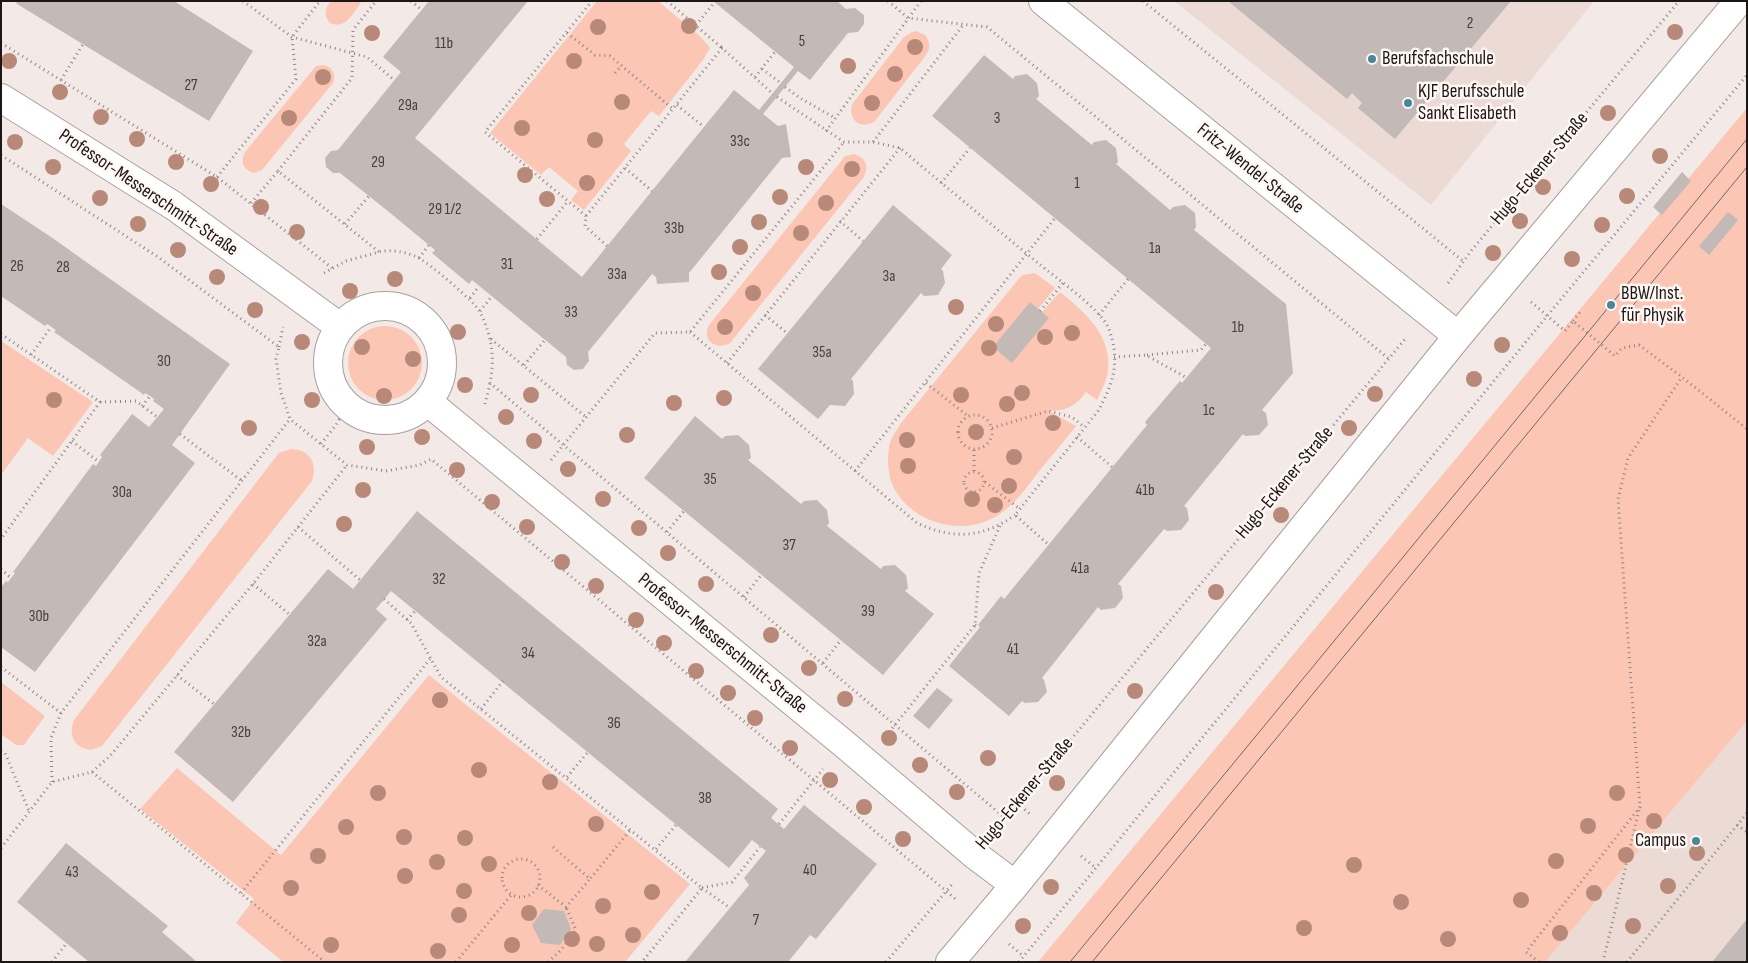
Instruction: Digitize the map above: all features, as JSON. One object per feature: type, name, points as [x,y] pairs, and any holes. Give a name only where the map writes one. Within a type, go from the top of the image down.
[{"type":"street","name":"Fritz-Wendel-Straße","points":[[1043,1],[1458,336]]},
{"type":"street","points":[[950,962],[1015,885],[1458,336],[1738,1]]},
{"type":"street","name":"Professor-Messerschmitt-Straße","points":[[1,98],[174,206],[340,327]]},
{"type":"street","points":[[381,306],[394,306],[405,309],[427,324],[436,335],[443,363],[436,391],[428,402],[416,412],[388,421],[373,420],[359,414],[347,405],[337,395],[331,382],[328,368],[333,340],[340,327],[359,312],[381,306]]},
{"type":"street","name":"Professor-Messerschmitt-Straße","points":[[428,402],[843,743],[975,855],[1015,885]]},
{"type":"path","points":[[243,1],[292,37],[367,57],[394,80]]},
{"type":"path","points":[[217,177],[296,79],[292,37],[320,1]]},
{"type":"path","points":[[250,204],[352,78],[353,30],[376,1]]},
{"type":"path","points":[[411,1],[422,10]]},
{"type":"path","points":[[586,216],[485,132],[592,1]]},
{"type":"path","points":[[667,1],[773,94]]},
{"type":"path","points":[[888,1],[908,18],[987,27],[1389,359]]},
{"type":"path","points":[[826,131],[921,1]]},
{"type":"path","points":[[1143,1],[1463,261]]},
{"type":"path","name":"Hugo-Eckener-Straße","points":[[886,962],[1389,359],[1427,312],[1463,261],[1679,1]]},
{"type":"path","points":[[696,25],[714,3]]},
{"type":"path","points":[[873,142],[964,24]]},
{"type":"path","points":[[567,32],[595,55],[610,56],[673,109]]},
{"type":"path","points":[[1,43],[217,177],[332,268]]},
{"type":"path","points":[[61,80],[83,44]]},
{"type":"path","points":[[608,246],[585,226],[586,216],[722,48]]},
{"type":"path","points":[[755,77],[776,52]]},
{"type":"path","points":[[615,72],[621,66]]},
{"type":"path","points":[[762,69],[781,83]]},
{"type":"path","points":[[1019,962],[1546,316],[1746,77]]},
{"type":"path","points":[[785,87],[835,118]]},
{"type":"path","points":[[564,444],[655,333],[690,332],[917,524],[933,531],[953,534],[978,534],[1000,526],[1016,515],[1098,410],[1114,376],[1114,357],[1107,326],[1099,315],[900,148],[873,142],[844,142],[777,97]]},
{"type":"path","points":[[677,105],[704,127]]},
{"type":"path","points":[[690,332],[844,142]]},
{"type":"path","points":[[727,363],[900,148]]},
{"type":"path","points":[[941,183],[970,148]]},
{"type":"path","points":[[1,155],[158,258],[279,347],[276,359],[281,393],[290,419],[347,465],[386,471],[420,465],[431,459],[946,892]]},
{"type":"path","points":[[625,168],[652,192]]},
{"type":"path","points":[[278,171],[379,252]]},
{"type":"path","points":[[345,224],[368,196]]},
{"type":"path","points":[[537,239],[568,201]]},
{"type":"path","points":[[855,471],[1055,218]]},
{"type":"path","points":[[840,222],[863,241]]},
{"type":"path","points":[[419,258],[429,245]]},
{"type":"path","points":[[321,275],[346,261],[385,251],[402,252],[419,258],[470,298],[480,311],[490,338],[494,365],[490,383],[1005,818]]},
{"type":"path","points":[[1099,315],[1128,279]]},
{"type":"path","points":[[1040,311],[1063,283]]},
{"type":"path","points":[[470,298],[479,286]]},
{"type":"path","points":[[480,311],[492,296]]},
{"type":"path","points":[[1546,316],[1565,331],[1580,312]]},
{"type":"path","points":[[765,315],[787,333]]},
{"type":"path","points":[[1573,321],[1615,356],[1622,348],[1639,344],[1747,429]]},
{"type":"path","points":[[31,355],[51,327]]},
{"type":"path","points":[[1,334],[100,402],[136,401],[157,417]]},
{"type":"path","points":[[490,338],[586,417]]},
{"type":"path","points":[[524,365],[545,340]]},
{"type":"path","points":[[1114,357],[1201,350],[1206,344]]},
{"type":"path","points":[[1146,355],[1186,378]]},
{"type":"path","points":[[1603,962],[1640,807],[1618,499],[1628,458],[1682,377]]},
{"type":"path","points":[[926,383],[968,416]]},
{"type":"path","points":[[142,406],[150,396]]},
{"type":"path","points":[[1,539],[100,402]]},
{"type":"path","points":[[321,444],[336,425],[347,405]]},
{"type":"path","points":[[992,428],[1048,411],[1072,417],[1084,427]]},
{"type":"path","points":[[974,415],[985,418],[992,428],[991,439],[988,444],[974,450],[963,445],[957,436],[959,424],[968,416],[974,415]]},
{"type":"path","points":[[52,782],[51,738],[61,713],[290,419]]},
{"type":"path","points":[[180,434],[242,481]]},
{"type":"path","points":[[1077,437],[1112,467]]},
{"type":"path","points":[[72,441],[99,462]]},
{"type":"path","points":[[974,450],[974,471]]},
{"type":"path","points":[[1,848],[52,782],[92,772],[110,756],[253,584],[347,465]]},
{"type":"path","points":[[974,471],[964,479],[966,489],[976,492],[982,489],[985,482]]},
{"type":"path","points":[[974,471],[983,475],[985,482],[1020,509]]},
{"type":"path","points":[[667,532],[684,511]]},
{"type":"path","points":[[1016,515],[1049,545]]},
{"type":"path","points":[[895,725],[976,625],[979,573],[1000,526]]},
{"type":"path","points":[[298,527],[360,580]]},
{"type":"path","points":[[1,569],[12,578]]},
{"type":"path","points":[[744,597],[761,575]]},
{"type":"path","points":[[253,584],[290,614]]},
{"type":"path","points":[[384,600],[411,623],[441,677],[702,888],[730,908]]},
{"type":"path","points":[[407,620],[416,610]]},
{"type":"path","points":[[976,625],[979,628]]},
{"type":"path","points":[[822,663],[841,640]]},
{"type":"path","points":[[241,893],[430,659]]},
{"type":"path","points":[[1,667],[61,713]]},
{"type":"path","points":[[177,674],[214,704]]},
{"type":"path","points":[[481,709],[503,681]]},
{"type":"path","points":[[779,824],[843,743]]},
{"type":"path","points":[[1,751],[5,753],[29,812]]},
{"type":"path","points":[[567,778],[588,752]]},
{"type":"path","points":[[92,772],[326,962]]},
{"type":"path","points":[[1539,962],[1526,952],[1640,807]]},
{"type":"path","points":[[1627,962],[1747,813]]},
{"type":"path","points":[[656,850],[676,825]]},
{"type":"path","points":[[1737,825],[1747,832]]},
{"type":"path","points":[[566,907],[631,830]]},
{"type":"path","points":[[553,847],[590,878]]},
{"type":"path","points":[[642,962],[702,888],[732,882],[760,847]]},
{"type":"path","points":[[517,860],[529,861],[534,865],[540,876],[538,885],[529,895],[517,896],[512,894],[503,885],[502,879],[506,867],[517,860]]},
{"type":"path","points":[[538,885],[566,907],[576,930],[561,950],[548,962]]},
{"type":"path","points":[[456,962],[512,894]]},
{"type":"path","points":[[52,962],[66,944]]},
{"type":"shaded area","points":[[331,1],[362,1],[349,19],[336,25],[330,23],[326,14],[327,6]]},
{"type":"shaded area","points":[[597,1],[658,1],[701,37],[710,48],[703,60],[659,116],[651,111],[624,144],[631,151],[584,210],[571,200],[578,191],[549,167],[541,175],[490,133]]},
{"type":"shaded area","name":"KJF Berufsschule Sankt Elisabeth","points":[[1174,1],[1594,1],[1431,205]]},
{"type":"shaded area","points":[[916,31],[925,35],[928,40],[928,52],[875,121],[865,125],[856,122],[851,109],[853,103],[904,37]]},
{"type":"shaded area","points":[[324,65],[333,72],[333,83],[262,170],[254,173],[247,170],[243,162],[245,152],[316,66]]},
{"type":"shaded area","points":[[1747,108],[1747,721],[1545,962],[1038,962]]},
{"type":"shaded area","points":[[854,154],[861,157],[866,163],[863,178],[730,343],[720,346],[711,343],[707,335],[709,325],[845,156]]},
{"type":"shaded area","points":[[1035,273],[1055,288],[1038,309],[993,347],[1012,362],[1042,312],[1060,292],[1087,316],[1101,335],[1106,346],[1108,371],[1097,400],[1086,392],[1070,407],[1049,411],[1076,426],[1023,492],[1005,511],[989,520],[963,526],[935,522],[923,517],[911,509],[892,484],[888,462],[891,441],[901,423],[1022,275]]},
{"type":"shaded area","points":[[385,326],[406,332],[416,342],[422,363],[416,384],[406,394],[385,400],[364,394],[354,384],[348,363],[354,342],[364,332]]},
{"type":"shaded area","points":[[1,341],[93,402],[53,456],[28,438],[1,475]]},
{"type":"shaded area","points":[[291,449],[303,452],[311,459],[314,469],[312,481],[102,746],[90,750],[80,746],[72,735],[74,720],[279,453]]},
{"type":"shaded area","points":[[429,675],[690,884],[625,962],[283,962],[236,923],[254,899],[140,809],[177,768],[281,855]]},
{"type":"shaded area","points":[[1,682],[45,716],[24,745],[16,745],[1,734]]},
{"type":"shaded area","name":"Campus","points":[[1747,721],[1747,962],[1545,962]]},
{"type":"building","points":[[16,1],[174,1],[253,51],[209,121],[17,4]]},
{"type":"building","points":[[429,1],[528,1],[415,138],[582,277],[734,90],[759,110],[794,67],[713,1],[837,1],[846,9],[855,8],[864,15],[864,24],[858,32],[848,33],[810,80],[798,71],[763,114],[778,126],[786,124],[791,157],[782,158],[689,273],[689,282],[657,284],[656,277],[652,274],[588,352],[589,361],[583,369],[574,370],[567,365],[566,357],[472,280],[469,284],[432,253],[435,250],[389,212],[340,173],[333,173],[326,167],[325,158],[331,151],[338,150],[401,72],[383,57]]},
{"type":"building","points":[[1228,1],[1511,1],[1395,139],[1358,108],[1362,103],[1352,93],[1347,99]]},
{"type":"building","points":[[984,55],[1013,79],[1015,76],[1027,74],[1037,83],[1039,96],[1036,99],[1092,145],[1094,142],[1106,140],[1116,148],[1118,162],[1116,164],[1170,210],[1173,207],[1185,205],[1195,213],[1196,227],[1194,230],[1286,304],[1293,373],[1262,410],[1266,413],[1268,425],[1259,435],[1245,436],[1243,434],[1184,506],[1187,508],[1189,520],[1181,530],[1167,531],[1164,529],[1118,584],[1121,586],[1123,598],[1115,608],[1101,610],[1098,607],[1042,678],[1047,692],[1038,702],[1025,703],[1022,701],[1009,716],[949,666],[980,627],[978,625],[1001,596],[1004,599],[1147,425],[1145,422],[1180,381],[1182,383],[1211,348],[932,116]]},
{"type":"building","points":[[1682,172],[1691,181],[1662,215],[1653,207]]},
{"type":"building","points":[[1,204],[51,237],[230,364],[172,445],[195,463],[35,672],[1,647],[1,587],[15,573],[13,572],[93,464],[96,466],[102,457],[100,455],[132,414],[149,427],[164,409],[153,401],[154,399],[150,396],[145,393],[144,395],[54,332],[56,330],[47,324],[45,326],[1,296]]},
{"type":"building","points":[[893,205],[952,255],[941,269],[945,283],[938,295],[924,296],[921,293],[851,379],[853,381],[854,394],[845,406],[830,405],[818,419],[758,369]]},
{"type":"building","points":[[1728,212],[1738,220],[1709,255],[1699,246]]},
{"type":"building","points":[[1030,302],[1049,318],[1012,363],[993,347]]},
{"type":"building","points":[[695,416],[722,439],[725,436],[738,435],[749,445],[751,458],[748,460],[801,504],[804,501],[817,500],[827,510],[829,523],[827,526],[881,569],[883,566],[895,565],[906,575],[908,588],[905,591],[934,614],[883,675],[644,478]]},
{"type":"building","points":[[417,511],[778,809],[771,818],[784,829],[804,805],[877,864],[816,939],[810,935],[788,962],[685,962],[749,885],[744,878],[766,851],[752,840],[729,868],[391,591],[376,609],[387,619],[233,802],[174,752],[328,569],[353,589]]},
{"type":"building","points":[[937,688],[953,700],[929,729],[913,716]]},
{"type":"building","points":[[66,843],[168,926],[162,932],[197,962],[89,962],[17,902]]},
{"type":"building","points":[[544,909],[564,911],[571,929],[560,945],[541,943],[532,925]]},
{"type":"building","points":[[1747,919],[1747,962],[1712,962]]},
{"type":"tram line","points":[[1070,962],[1747,139]]},
{"type":"tram line","points":[[1092,962],[1747,167]]},
{"type":"place","name":"Berufsfachschule","points":[[1372,59]]},
{"type":"place","name":"KJF Berufsschule Sankt Elisabeth","points":[[1408,103]]},
{"type":"place","name":"BBW/Inst. für Physik","points":[[1611,305]]},
{"type":"place","name":"Campus","points":[[1696,841]]}]
